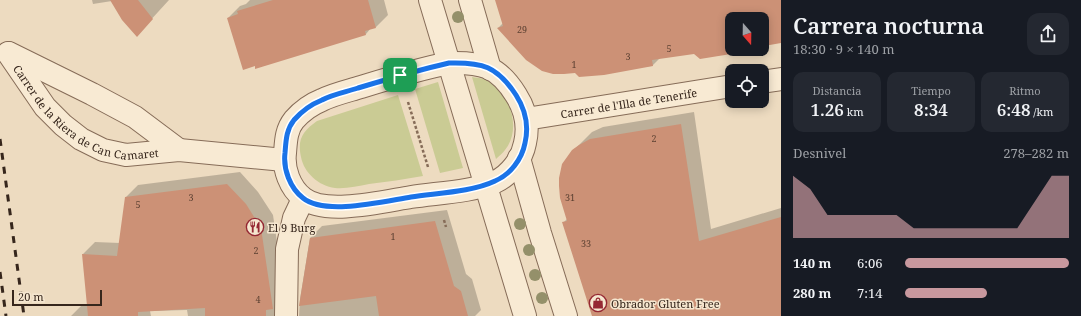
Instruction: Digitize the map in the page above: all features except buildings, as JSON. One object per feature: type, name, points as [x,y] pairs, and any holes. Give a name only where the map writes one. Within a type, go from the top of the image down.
[{"type":"street","points":[[430,0],[525,316]]},
{"type":"street","points":[[470,0],[490,68]]},
{"type":"street","name":"Carrer de la Riera de Can Camaret","points":[[179,150],[135,117],[8,53],[45,107],[63,125],[81,139],[103,150],[126,155],[179,150],[284,160]]},
{"type":"street","points":[[449,63],[470,63],[490,68],[503,78],[520,102],[526,119],[527,134],[524,151],[512,169],[497,181],[486,185],[343,207],[317,205],[303,198],[294,188],[287,175],[284,160],[287,132],[294,120],[306,109],[322,99],[400,75],[449,63]]},
{"type":"street","points":[[769,81],[781,79]]},
{"type":"street","name":"Carrer de l'Illa de Tenerife","points":[[526,119],[725,87]]},
{"type":"street","points":[[519,158],[540,233],[566,316]]},
{"type":"street","points":[[286,316],[286,249],[294,218],[303,198]]},
{"type":"path","points":[[400,75],[446,227]]},
{"type":"green space","points":[[472,77],[493,82],[507,101],[510,108],[513,122],[512,137],[505,150],[496,159]]},
{"type":"green space","points":[[438,82],[463,168],[440,173],[415,89]]},
{"type":"green space","points":[[398,95],[423,176],[339,188],[323,185],[313,178],[305,168],[300,151],[302,136],[308,128],[317,121]]},
{"type":"railway","points":[[0,139],[24,316]]},
{"type":"railway","points":[[0,272],[6,316]]},
{"type":"place","name":"El 9 Burg","points":[[255,227]]},
{"type":"place","name":"Obrador Gluten Free","points":[[598,303]]},
{"type":"route","points":[[449,63],[470,63],[490,68],[503,78],[520,102],[526,119],[527,134],[524,151],[512,169],[497,181],[486,185],[462,190],[343,207],[317,205],[303,198],[294,188],[287,175],[284,160],[287,132],[294,120],[306,109],[322,99],[400,75],[449,63]]}]
